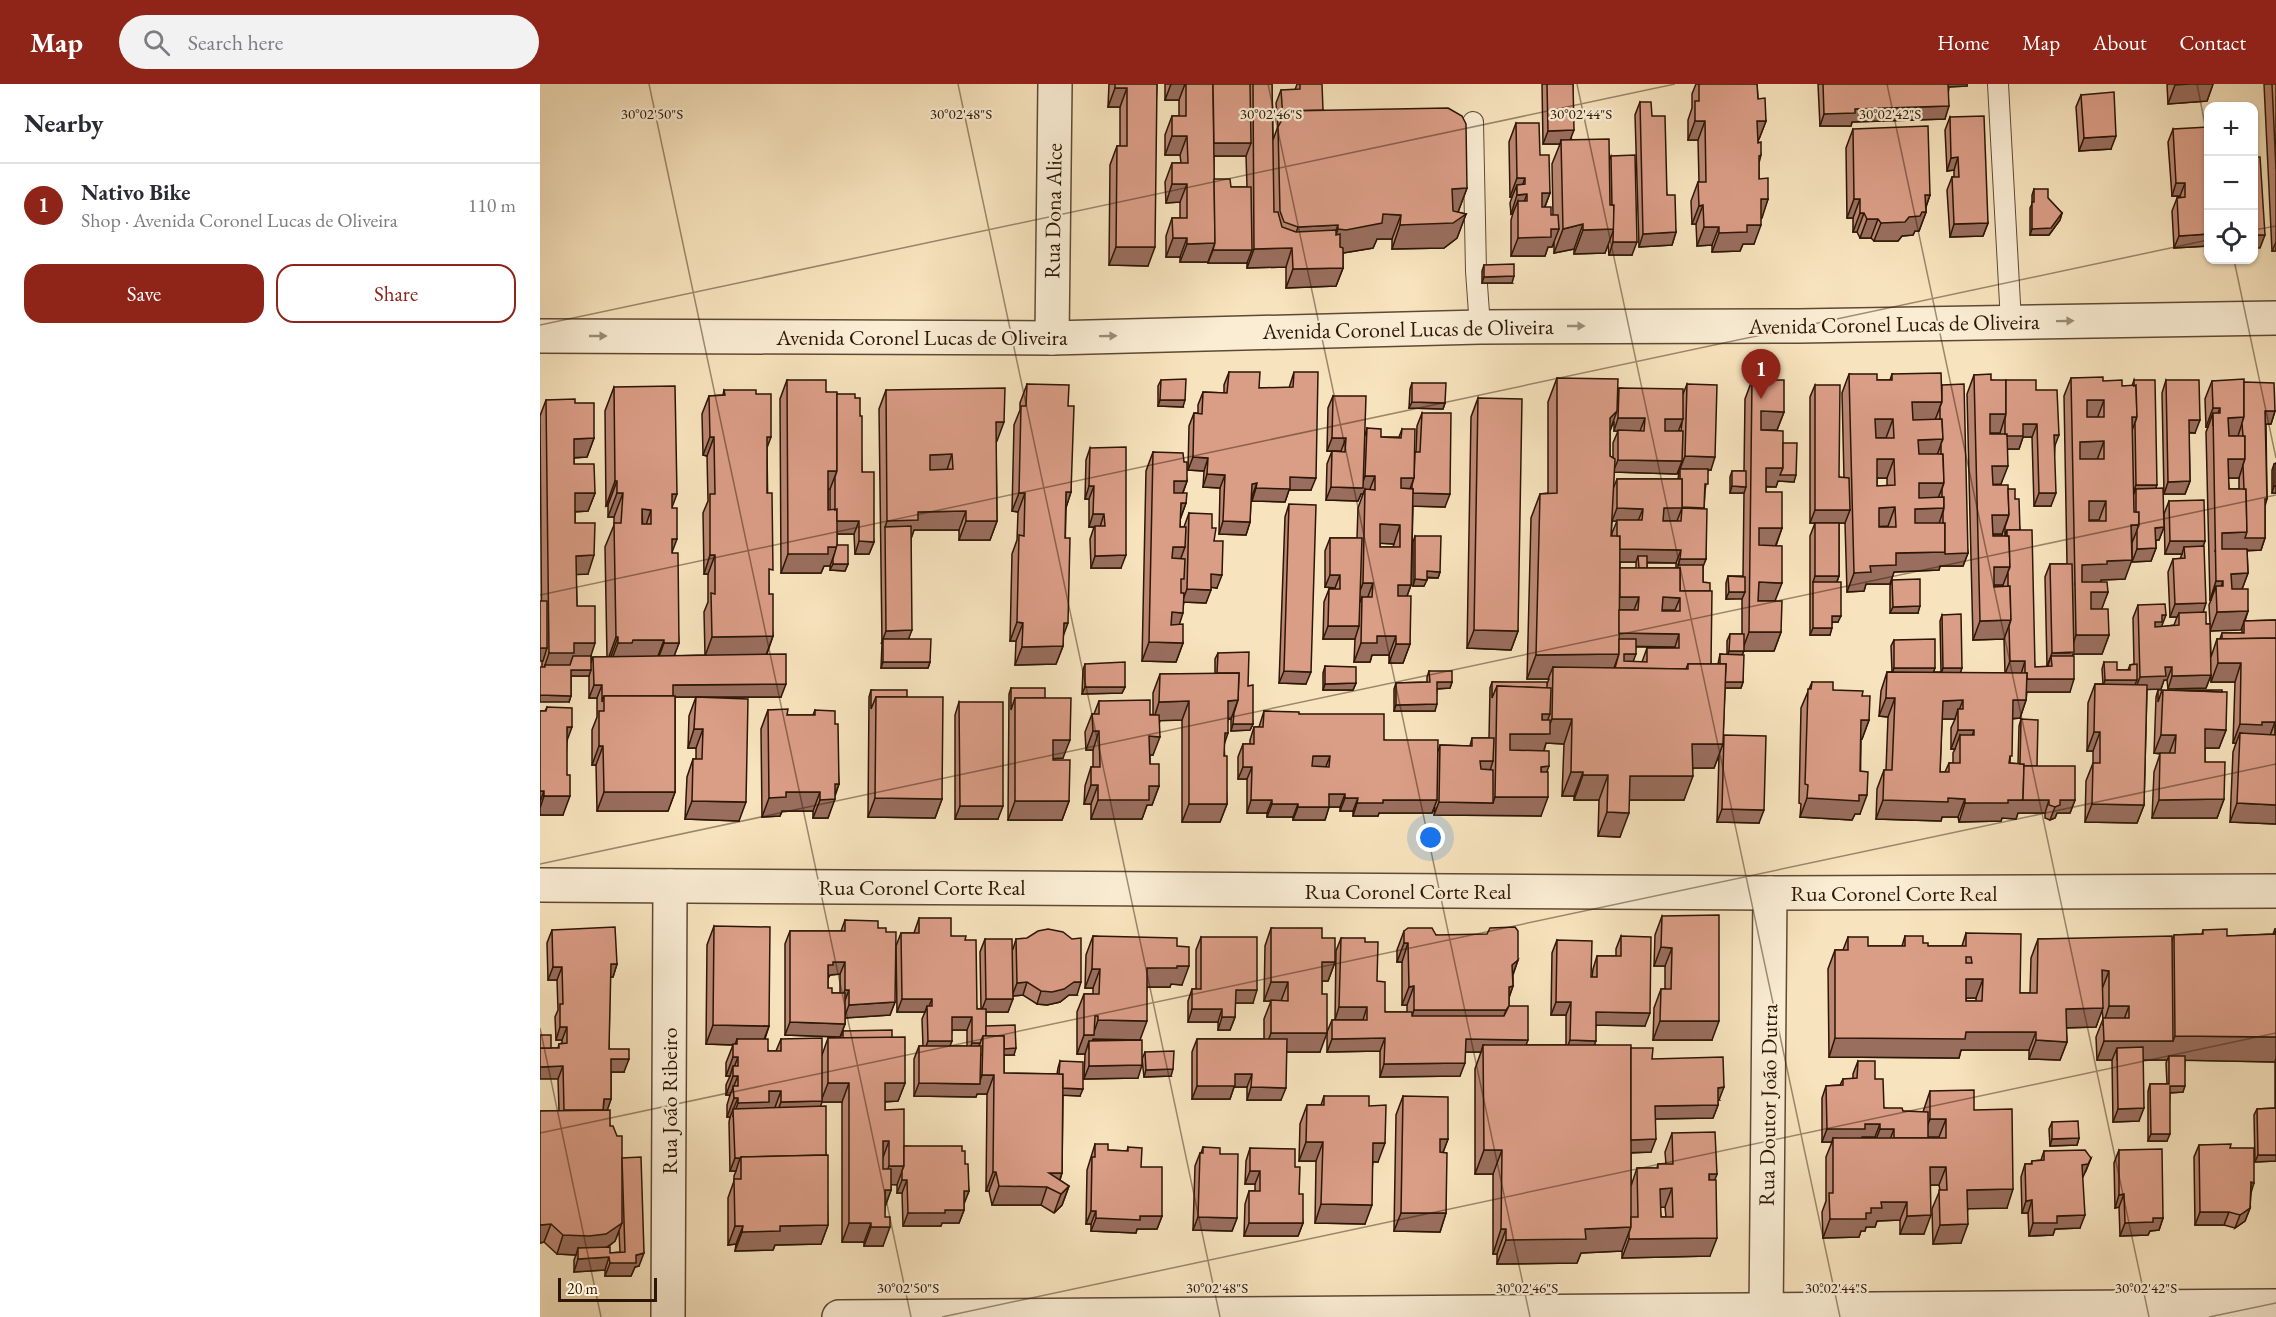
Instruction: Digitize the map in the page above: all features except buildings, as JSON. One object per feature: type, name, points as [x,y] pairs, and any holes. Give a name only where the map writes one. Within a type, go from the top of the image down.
[{"type":"street","name":"Rua Dona Alice","points":[[1052,338],[1055,84]]},
{"type":"street","name":"Avenida Coronel Lucas de Oliveira","points":[[540,336],[1052,338],[1480,327],[1799,326],[2276,318]]},
{"type":"street","name":"Rua Coronel Corte Real","points":[[540,885],[1770,893],[2276,891]]},
{"type":"street","name":"Rua João Ribeiro","points":[[668,1317],[670,886]]},
{"type":"street","name":"Rua Doutor João Dutra","points":[[1766,1313],[1770,893]]},
{"type":"street","points":[[839,1317],[1766,1313],[2276,1306]]},
{"type":"lane","points":[[1998,84],[2011,322]]},
{"type":"lane","points":[[1473,122],[1476,271],[1480,327]]},
{"type":"place","name":"Nativo Bike","points":[[1761,399]]}]
